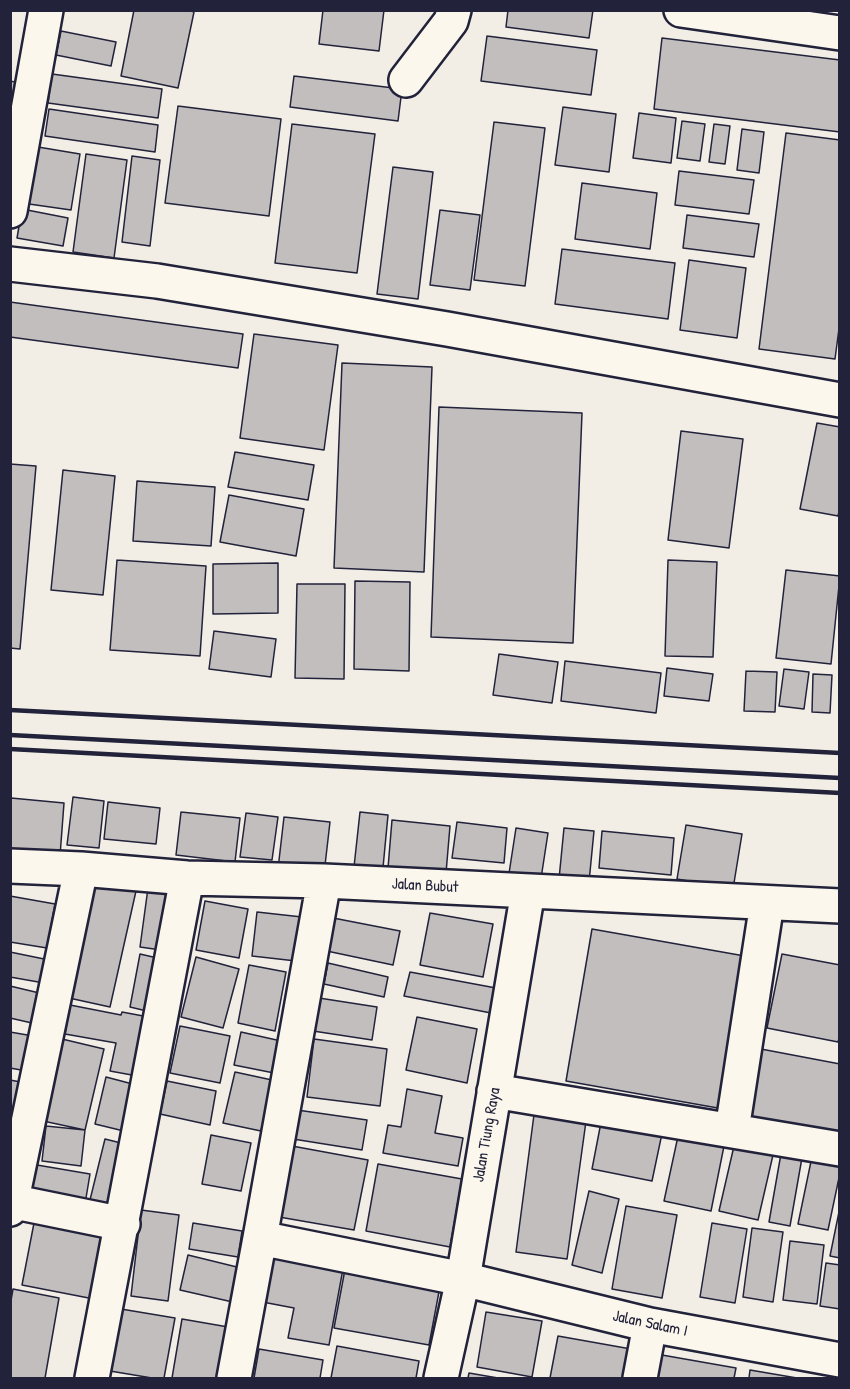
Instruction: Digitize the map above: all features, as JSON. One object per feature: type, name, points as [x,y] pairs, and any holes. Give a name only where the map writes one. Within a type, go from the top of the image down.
[{"type":"street","points":[[10,211],[46,10]]},
{"type":"street","points":[[406,80],[451,21],[454,10]]},
{"type":"street","points":[[681,10],[840,33]]},
{"type":"street","points":[[10,264],[157,281],[447,329],[840,400]]},
{"type":"street","name":"Jalan Bubut","points":[[10,866],[81,869],[187,878],[324,881],[840,906]]},
{"type":"street","points":[[81,869],[11,1204],[123,1224]]},
{"type":"street","points":[[92,1378],[187,878]]},
{"type":"street","points":[[234,1378],[324,881]]},
{"type":"street","name":"Jalan Tiung Raya","points":[[441,1378],[463,1279],[528,891]]},
{"type":"street","points":[[732,1130],[767,903]]},
{"type":"street","points":[[494,1091],[840,1149]]},
{"type":"street","name":"Jalan Salam I","points":[[261,1238],[463,1279],[650,1325],[829,1365]]},
{"type":"street","points":[[640,1378],[650,1325]]},
{"type":"building","points":[[134,10],[194,12],[178,88],[121,76]]},
{"type":"building","points":[[323,10],[384,10],[379,51],[319,44]]},
{"type":"building","points":[[508,10],[593,10],[589,38],[506,27]]},
{"type":"building","points":[[61,31],[116,42],[111,66],[56,55]]},
{"type":"building","points":[[487,36],[597,50],[591,95],[481,81]]},
{"type":"building","points":[[662,38],[840,60],[840,132],[654,109]]},
{"type":"building","points":[[52,74],[162,89],[158,118],[48,103]]},
{"type":"building","points":[[294,76],[402,89],[398,121],[290,107]]},
{"type":"building","points":[[10,81],[15,82],[10,108]]},
{"type":"building","points":[[178,106],[281,119],[269,216],[165,203]]},
{"type":"building","points":[[563,107],[616,114],[609,172],[555,165]]},
{"type":"building","points":[[49,109],[158,125],[155,152],[45,136]]},
{"type":"building","points":[[639,113],[676,118],[671,163],[633,158]]},
{"type":"building","points":[[682,121],[705,124],[700,161],[677,158]]},
{"type":"building","points":[[494,122],[545,128],[525,286],[474,280]]},
{"type":"building","points":[[292,124],[375,134],[357,273],[275,263]]},
{"type":"building","points":[[714,124],[730,126],[725,164],[709,162]]},
{"type":"building","points":[[742,129],[764,132],[759,173],[737,170]]},
{"type":"building","points":[[786,133],[840,140],[840,321],[835,359],[759,349]]},
{"type":"building","points":[[38,147],[80,154],[71,210],[29,204]]},
{"type":"building","points":[[86,154],[127,160],[114,258],[73,252]]},
{"type":"building","points":[[132,156],[160,160],[150,246],[122,242]]},
{"type":"building","points":[[393,167],[433,172],[418,299],[377,294]]},
{"type":"building","points":[[679,171],[754,180],[749,214],[675,205]]},
{"type":"building","points":[[582,183],[657,193],[650,249],[575,239]]},
{"type":"building","points":[[22,209],[68,218],[63,246],[17,238]]},
{"type":"building","points":[[440,210],[480,215],[470,290],[430,285]]},
{"type":"building","points":[[687,215],[759,224],[754,257],[683,248]]},
{"type":"building","points":[[562,249],[675,263],[668,319],[555,304]]},
{"type":"building","points":[[689,260],[746,268],[737,338],[680,330]]},
{"type":"building","points":[[10,302],[243,334],[238,368],[10,337]]},
{"type":"building","points":[[254,334],[338,345],[324,450],[240,438]]},
{"type":"building","points":[[342,363],[432,367],[424,572],[334,568]]},
{"type":"building","points":[[439,407],[582,413],[573,643],[431,637]]},
{"type":"building","points":[[817,423],[840,427],[838,516],[800,509]]},
{"type":"building","points":[[681,431],[743,439],[729,548],[668,540]]},
{"type":"building","points":[[235,452],[314,465],[308,500],[228,487]]},
{"type":"building","points":[[10,464],[36,466],[20,649],[10,648]]},
{"type":"building","points":[[63,470],[115,476],[103,595],[51,590]]},
{"type":"building","points":[[137,481],[215,487],[211,546],[133,541]]},
{"type":"building","points":[[229,495],[304,509],[296,556],[220,542]]},
{"type":"building","points":[[117,560],[206,566],[200,656],[110,650]]},
{"type":"building","points":[[668,560],[717,562],[713,657],[665,656]]},
{"type":"building","points":[[278,563],[278,613],[213,614],[213,564]]},
{"type":"building","points":[[786,570],[840,576],[831,664],[776,658]]},
{"type":"building","points":[[355,581],[410,582],[409,671],[354,669]]},
{"type":"building","points":[[297,584],[345,584],[344,679],[295,678]]},
{"type":"building","points":[[214,631],[276,639],[271,677],[209,669]]},
{"type":"building","points":[[499,654],[558,662],[552,703],[493,695]]},
{"type":"building","points":[[565,661],[661,673],[656,713],[561,701]]},
{"type":"building","points":[[667,668],[713,674],[709,701],[664,696]]},
{"type":"building","points":[[784,669],[809,672],[804,709],[779,706]]},
{"type":"building","points":[[746,671],[777,672],[775,712],[744,711]]},
{"type":"building","points":[[813,674],[832,675],[830,713],[812,712]]},
{"type":"building","points":[[73,797],[104,801],[99,848],[67,845]]},
{"type":"building","points":[[11,798],[64,803],[60,856],[10,851]]},
{"type":"building","points":[[108,802],[160,808],[156,844],[104,839]]},
{"type":"building","points":[[181,812],[240,818],[235,862],[176,855]]},
{"type":"building","points":[[360,812],[388,815],[382,878],[353,876]]},
{"type":"building","points":[[246,813],[278,817],[272,860],[240,857]]},
{"type":"building","points":[[284,817],[330,822],[324,874],[278,869]]},
{"type":"building","points":[[392,820],[450,826],[446,873],[388,868]]},
{"type":"building","points":[[457,822],[507,828],[504,863],[452,858]]},
{"type":"building","points":[[686,825],[742,834],[733,889],[677,879]]},
{"type":"building","points":[[516,828],[548,833],[540,885],[508,880]]},
{"type":"building","points":[[564,828],[594,831],[589,882],[559,879]]},
{"type":"building","points":[[602,831],[674,838],[671,875],[599,868]]},
{"type":"building","points":[[96,882],[136,891],[110,1007],[69,998]]},
{"type":"building","points":[[148,888],[169,891],[161,950],[140,947]]},
{"type":"building","points":[[10,896],[55,904],[47,948],[10,942]]},
{"type":"building","points":[[205,901],[248,909],[239,958],[196,950]]},
{"type":"building","points":[[257,912],[302,917],[296,961],[252,956]]},
{"type":"building","points":[[430,913],[493,924],[483,977],[420,965]]},
{"type":"building","points":[[328,917],[400,931],[393,965],[322,950]]},
{"type":"building","points":[[592,929],[756,958],[729,1110],[566,1081]]},
{"type":"building","points":[[10,952],[49,960],[44,983],[10,977]]},
{"type":"building","points":[[140,954],[166,960],[155,1013],[130,1007]]},
{"type":"building","points":[[782,954],[840,965],[840,1035],[838,1042],[767,1028]]},
{"type":"building","points":[[196,957],[239,969],[223,1028],[181,1017]]},
{"type":"building","points":[[328,963],[388,977],[384,997],[324,984]]},
{"type":"building","points":[[249,965],[286,972],[275,1031],[238,1023]]},
{"type":"building","points":[[410,972],[496,988],[491,1013],[404,996]]},
{"type":"building","points":[[10,986],[52,996],[45,1026],[10,1018]]},
{"type":"building","points":[[319,998],[377,1007],[372,1040],[313,1031]]},
{"type":"building","points":[[70,1005],[121,1015],[122,1012],[159,1019],[148,1078],[110,1071],[116,1043],[65,1034]]},
{"type":"building","points":[[417,1017],[477,1029],[467,1083],[406,1070]]},
{"type":"building","points":[[180,1026],[230,1036],[220,1083],[170,1073]]},
{"type":"building","points":[[10,1032],[39,1037],[32,1072],[10,1068]]},
{"type":"building","points":[[241,1032],[281,1041],[274,1073],[234,1065]]},
{"type":"building","points":[[62,1039],[104,1049],[85,1130],[43,1121]]},
{"type":"building","points":[[314,1039],[387,1049],[380,1106],[307,1097]]},
{"type":"building","points":[[761,1049],[840,1064],[840,1134],[747,1116]]},
{"type":"building","points":[[235,1072],[272,1080],[261,1131],[223,1123]]},
{"type":"building","points":[[106,1077],[144,1087],[132,1133],[95,1124]]},
{"type":"building","points":[[10,1080],[31,1084],[23,1123],[10,1120]]},
{"type":"building","points":[[167,1081],[216,1091],[210,1125],[160,1114]]},
{"type":"building","points":[[407,1089],[442,1096],[435,1133],[463,1138],[458,1166],[383,1153],[388,1125],[401,1127]]},
{"type":"building","points":[[535,1107],[587,1114],[567,1259],[516,1252]]},
{"type":"building","points":[[297,1110],[367,1120],[362,1150],[293,1139]]},
{"type":"building","points":[[603,1112],[664,1124],[652,1181],[592,1169]]},
{"type":"building","points":[[46,1126],[85,1130],[81,1166],[42,1161]]},
{"type":"building","points":[[680,1127],[726,1136],[711,1211],[664,1201]]},
{"type":"building","points":[[211,1135],[251,1143],[241,1191],[202,1184]]},
{"type":"building","points":[[105,1139],[133,1146],[116,1215],[88,1208]]},
{"type":"building","points":[[292,1146],[368,1160],[354,1230],[279,1217]]},
{"type":"building","points":[[734,1146],[773,1155],[758,1220],[719,1211]]},
{"type":"building","points":[[814,1147],[840,1152],[840,1173],[828,1230],[798,1224]]},
{"type":"building","points":[[782,1148],[803,1152],[790,1226],[769,1222]]},
{"type":"building","points":[[378,1164],[462,1179],[450,1247],[366,1231]]},
{"type":"building","points":[[37,1165],[90,1174],[85,1204],[31,1195]]},
{"type":"building","points":[[589,1191],[619,1199],[602,1273],[572,1265]]},
{"type":"building","points":[[626,1206],[677,1215],[662,1298],[612,1289]]},
{"type":"building","points":[[840,1207],[840,1258],[830,1256]]},
{"type":"building","points":[[141,1210],[179,1215],[168,1301],[131,1296]]},
{"type":"building","points":[[34,1223],[110,1237],[99,1300],[22,1285]]},
{"type":"building","points":[[193,1223],[242,1231],[238,1257],[189,1249]]},
{"type":"building","points":[[712,1223],[747,1229],[735,1303],[700,1297]]},
{"type":"building","points":[[752,1228],[783,1232],[773,1302],[743,1297]]},
{"type":"building","points":[[790,1241],[824,1245],[817,1304],[783,1300]]},
{"type":"building","points":[[263,1244],[345,1258],[329,1345],[288,1338],[294,1308],[252,1300]]},
{"type":"building","points":[[188,1255],[245,1269],[237,1303],[180,1290]]},
{"type":"building","points":[[826,1263],[840,1265],[840,1309],[820,1306]]},
{"type":"building","points":[[346,1264],[441,1281],[429,1345],[334,1328]]},
{"type":"building","points":[[13,1289],[59,1298],[45,1378],[10,1378],[10,1306]]},
{"type":"building","points":[[121,1309],[175,1318],[164,1378],[110,1371]]},
{"type":"building","points":[[486,1312],[542,1321],[532,1377],[477,1367]]},
{"type":"building","points":[[182,1319],[234,1328],[225,1378],[172,1378]]},
{"type":"building","points":[[558,1336],[631,1349],[626,1378],[550,1378]]},
{"type":"building","points":[[337,1346],[419,1361],[416,1378],[331,1378]]},
{"type":"building","points":[[259,1349],[323,1360],[320,1378],[254,1378]]},
{"type":"building","points":[[662,1355],[736,1368],[734,1378],[658,1378]]},
{"type":"building","points":[[750,1370],[797,1378],[749,1378]]},
{"type":"building","points":[[469,1373],[498,1378],[468,1378]]},
{"type":"railway","points":[[10,710],[840,753]]},
{"type":"railway","points":[[10,735],[840,778]]},
{"type":"railway","points":[[10,749],[840,793]]}]
